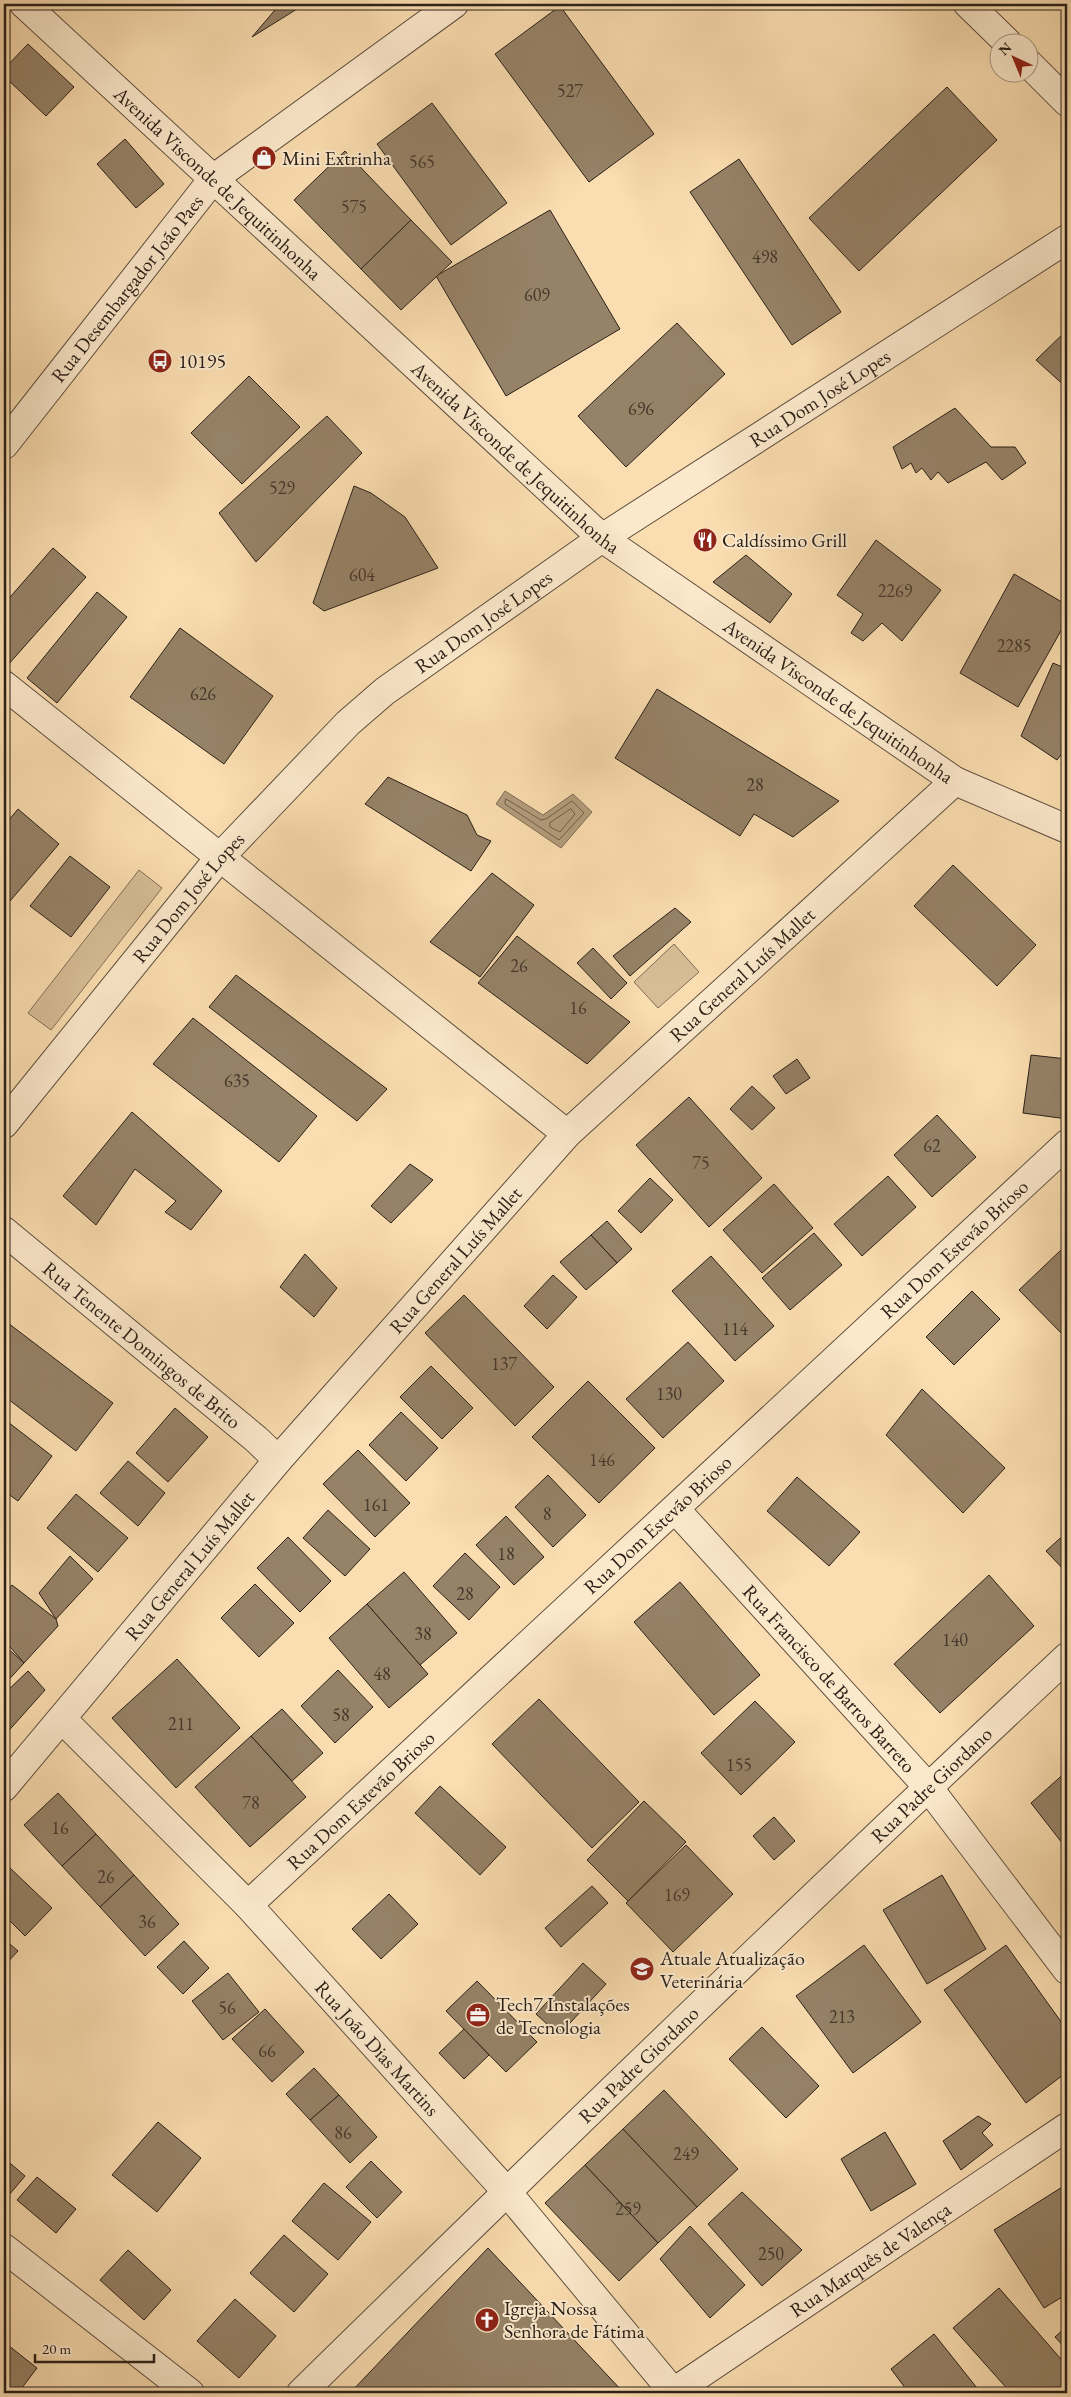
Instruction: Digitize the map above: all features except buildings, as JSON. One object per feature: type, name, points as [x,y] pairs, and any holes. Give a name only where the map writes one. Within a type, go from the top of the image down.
[{"type":"street","name":"Avenida Visconde de Jequitinhonha","points":[[24,4],[602,538],[955,781],[1064,824]]},
{"type":"street","name":"Rua Desembargador João Paes","points":[[4,445],[213,179],[454,4]]},
{"type":"street","points":[[968,4],[997,32]]},
{"type":"street","points":[[1038,74],[1067,102]]},
{"type":"street","name":"Rua Dom José Lopes","points":[[4,1124],[220,857],[348,724],[385,691],[602,538],[1067,239]]},
{"type":"street","points":[[4,685],[566,1134]]},
{"type":"street","name":"Rua General Luís Mallet","points":[[4,1788],[278,1460],[566,1134],[955,781]]},
{"type":"street","name":"Rua Dom Estevão Brioso","points":[[248,1905],[676,1510],[1067,1144]]},
{"type":"street","name":"Rua Tenente Domingos de Brito","points":[[4,1231],[248,1432],[278,1460]]},
{"type":"street","name":"Rua Francisco de Barros Barreto","points":[[676,1510],[928,1787],[1067,1970]]},
{"type":"street","name":"Rua Padre Giordano","points":[[302,2393],[507,2192],[928,1787],[1067,1657]]},
{"type":"street","name":"Rua João Dias Martins","points":[[62,1719],[248,1905],[507,2192],[673,2393]]},
{"type":"street","name":"Rua Marquês de Valença","points":[[673,2393],[1067,2127]]},
{"type":"street","points":[[4,2248],[190,2393]]},
{"type":"shaded area","points":[[139,870],[162,888],[51,1030],[28,1013]]},
{"type":"shaded area","points":[[674,944],[699,972],[658,1008],[634,982]]},
{"type":"water","points":[[505,791],[543,815],[573,794],[592,812],[561,848],[496,804]]},
{"type":"place","name":"Mini Extrinha","points":[[264,158]]},
{"type":"place","name":"10195","points":[[160,361]]},
{"type":"place","name":"Caldíssimo Grill","points":[[705,540]]},
{"type":"place","name":"Atuale Atualização Veterinária","points":[[642,1969]]},
{"type":"place","name":"Tech7 Instalações de Tecnologia","points":[[478,2015]]},
{"type":"place","name":"Igreja Nossa Senhora de Fátima","points":[[487,2320]]}]
